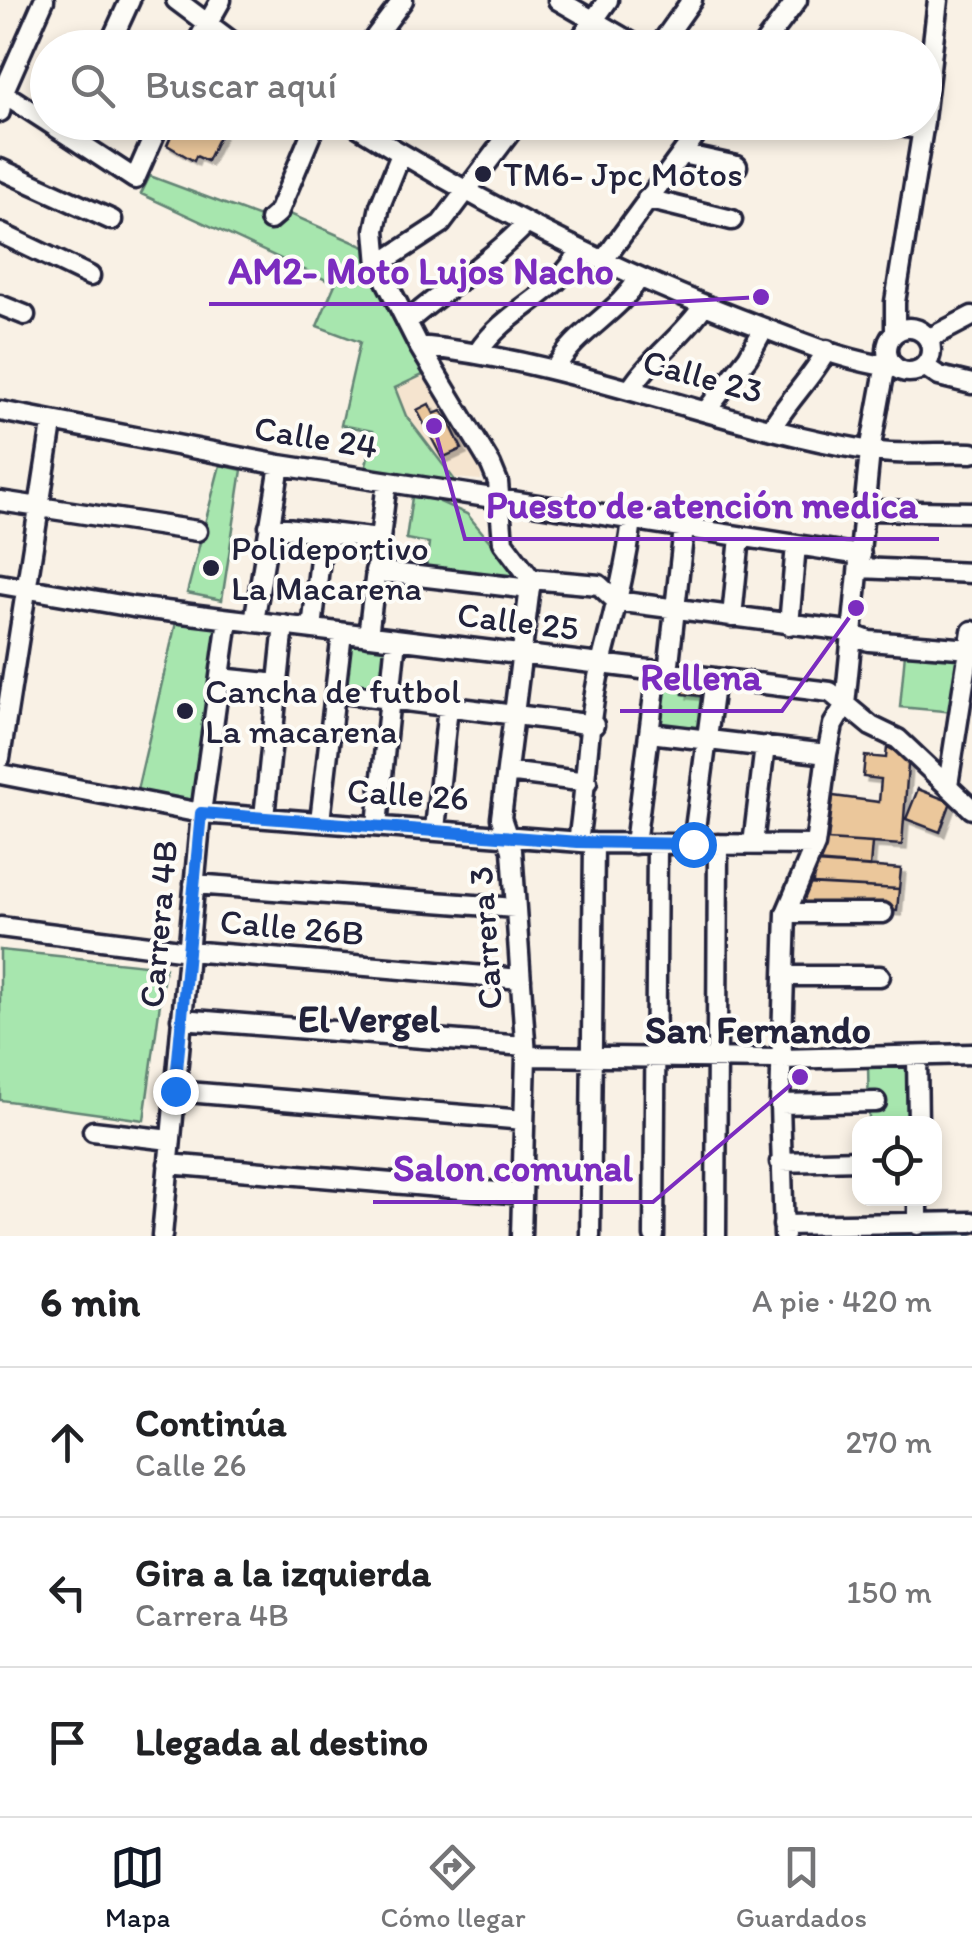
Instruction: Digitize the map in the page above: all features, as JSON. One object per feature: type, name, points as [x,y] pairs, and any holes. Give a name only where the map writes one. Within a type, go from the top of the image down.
[{"type":"street","points":[[30,30],[44,0]]},
{"type":"street","points":[[116,30],[130,0]]},
{"type":"street","points":[[176,0],[216,30]]},
{"type":"street","points":[[203,30],[222,0]]},
{"type":"street","points":[[382,30],[404,0]]},
{"type":"street","points":[[558,0],[611,30]]},
{"type":"street","points":[[588,30],[608,0]]},
{"type":"street","points":[[671,30],[692,0]]},
{"type":"street","points":[[774,30],[797,0]]},
{"type":"street","points":[[935,30],[938,0]]},
{"type":"street","points":[[0,112],[1,93],[30,30]]},
{"type":"street","points":[[1,93],[30,111]]},
{"type":"street","points":[[85,140],[135,179],[152,140]]},
{"type":"street","points":[[270,220],[278,213],[308,140]]},
{"type":"street","points":[[378,140],[526,224],[640,278],[827,350],[878,366],[890,361]]},
{"type":"street","points":[[378,265],[442,224],[505,140]]},
{"type":"street","points":[[604,262],[692,140]]},
{"type":"street","points":[[921,140],[894,302],[894,333],[887,347],[890,361],[870,451],[855,637],[845,705],[833,726],[815,845],[786,913],[780,1162],[784,1230],[972,1222]]},
{"type":"street","points":[[400,154],[375,230],[378,265],[420,346],[491,465],[500,500],[503,542],[530,584]]},
{"type":"street","points":[[682,154],[736,166]]},
{"type":"street","points":[[0,169],[112,220]]},
{"type":"street","points":[[647,200],[732,220]]},
{"type":"street","points":[[407,322],[501,250],[526,224]]},
{"type":"street","points":[[0,234],[90,276]]},
{"type":"street","points":[[478,352],[495,326],[561,278],[580,250]]},
{"type":"street","points":[[555,369],[568,344],[613,313],[640,278]]},
{"type":"street","points":[[0,305],[25,315]]},
{"type":"street","points":[[630,390],[643,370],[678,340],[704,305]]},
{"type":"street","points":[[928,338],[972,316]]},
{"type":"street","points":[[706,411],[748,357],[764,328]]},
{"type":"street","points":[[890,361],[906,371],[924,366],[931,352],[928,338],[912,328],[894,333]]},
{"type":"street","name":"Calle 23","points":[[420,346],[478,352],[555,369],[771,429],[870,451],[972,453]]},
{"type":"street","points":[[771,429],[788,401],[810,380],[827,350]]},
{"type":"street","points":[[924,366],[939,376],[972,384]]},
{"type":"street","name":"Calle 24","points":[[0,411],[280,465],[796,545],[860,562],[972,573]]},
{"type":"street","points":[[0,758],[52,424]]},
{"type":"street","points":[[254,622],[280,465]]},
{"type":"street","points":[[368,636],[387,482]]},
{"type":"street","points":[[0,501],[197,532]]},
{"type":"street","points":[[865,510],[972,512]]},
{"type":"street","points":[[590,1236],[592,1058],[587,782],[601,664],[616,601],[625,581],[632,520]]},
{"type":"street","points":[[269,526],[380,539]]},
{"type":"street","points":[[634,844],[650,732],[675,610],[684,528]]},
{"type":"street","points":[[312,629],[323,532]]},
{"type":"street","points":[[732,618],[740,537]]},
{"type":"street","points":[[789,625],[796,545]]},
{"type":"street","points":[[375,571],[530,584],[599,585],[616,601],[840,630],[855,637],[971,649]]},
{"type":"street","name":"Calle 25","points":[[0,584],[228,619],[830,692],[871,726],[898,739],[972,809]]},
{"type":"street","name":"Carrera 3","points":[[522,1236],[526,1051],[512,850],[501,818],[530,584]]},
{"type":"street","name":"Carrera 4B","points":[[162,1236],[201,813],[228,619]]},
{"type":"street","points":[[264,817],[284,626]]},
{"type":"street","points":[[948,785],[969,685],[972,630]]},
{"type":"street","points":[[320,821],[342,632]]},
{"type":"street","points":[[377,825],[396,639]]},
{"type":"street","points":[[220,678],[278,684]]},
{"type":"street","points":[[693,844],[715,678]]},
{"type":"street","points":[[335,692],[594,726]]},
{"type":"street","points":[[435,829],[448,707]]},
{"type":"street","points":[[650,732],[827,754]]},
{"type":"street","points":[[753,844],[766,746]]},
{"type":"street","points":[[508,772],[587,782]]},
{"type":"street","name":"Calle 26","points":[[0,774],[201,813],[586,842],[815,845]]},
{"type":"street","points":[[654,1236],[657,844]]},
{"type":"street","points":[[716,1236],[718,844]]},
{"type":"street","points":[[194,884],[515,908]]},
{"type":"street","points":[[786,913],[883,913]]},
{"type":"street","name":"Calle 26B","points":[[0,926],[188,951],[520,979]]},
{"type":"street","points":[[785,976],[880,976]]},
{"type":"street","points":[[182,1019],[592,1058],[972,1054]]},
{"type":"street","points":[[917,1056],[918,1116]]},
{"type":"street","points":[[175,1091],[524,1120]]},
{"type":"street","points":[[780,1104],[876,1102]]},
{"type":"street","points":[[93,1132],[170,1140]]},
{"type":"street","points":[[780,1162],[852,1160]]},
{"type":"street","points":[[168,1164],[522,1194]]},
{"type":"street","points":[[918,1206],[918,1224]]},
{"type":"shaded area","points":[[425,374],[481,470],[481,480],[455,478],[406,416],[395,388]]},
{"type":"green space","points":[[150,176],[257,216],[288,213],[367,248],[388,309],[425,374],[395,388],[406,416],[460,487],[365,471],[373,431],[341,425],[360,342],[317,326],[335,284],[141,194]]},
{"type":"green space","points":[[220,465],[242,470],[222,600],[187,593]]},
{"type":"green space","points":[[413,490],[467,514],[521,579],[425,574],[429,543],[406,539]]},
{"type":"green space","name":"Cancha de futbol La macarena","points":[[177,618],[225,623],[200,812],[135,799]]},
{"type":"green space","points":[[344,634],[392,639],[386,695],[337,689]]},
{"type":"green space","points":[[905,653],[958,656],[954,712],[900,707]]},
{"type":"green space","points":[[648,671],[686,676],[683,694],[703,697],[699,748],[641,744]]},
{"type":"green space","points":[[0,950],[165,967],[144,1120],[0,1100]]},
{"type":"green space","points":[[868,1062],[911,1062],[911,1116],[869,1116]]},
{"type":"building","points":[[169,140],[217,140],[207,161],[196,156],[194,161],[167,145]]},
{"type":"building","points":[[429,404],[434,414],[441,411],[448,420],[462,449],[442,458],[417,410]]},
{"type":"building","points":[[686,676],[705,678],[702,696],[683,694]]},
{"type":"building","points":[[887,747],[904,756],[908,765],[902,845],[828,840],[833,796],[879,802],[881,779],[863,777],[865,756],[886,758]]},
{"type":"building","points":[[918,789],[951,802],[940,832],[906,819]]},
{"type":"building","points":[[826,840],[872,843],[870,867],[817,863],[818,850],[823,850]]},
{"type":"building","points":[[814,862],[901,869],[899,889],[813,884]]},
{"type":"building","points":[[805,884],[899,889],[897,911],[799,906]]},
{"type":"waterway","points":[[868,1236],[972,1233]]},
{"type":"place","name":"TM6- Jpc Motos","points":[[483,174]]},
{"type":"place","name":"AM2- Moto Lujos Nacho","points":[[761,297]]},
{"type":"place","name":"Puesto de atención medica","points":[[434,426]]},
{"type":"place","name":"Polideportivo La Macarena","points":[[211,568]]},
{"type":"place","name":"Rellena","points":[[856,608]]},
{"type":"place","name":"Cancha de futbol La macarena","points":[[185,711]]},
{"type":"place","name":"Salon comunal","points":[[800,1077]]},
{"type":"district","name":"El Vergel","points":[[369,1019]]},
{"type":"district","name":"San Fernando","points":[[758,1030]]},
{"type":"route","points":[[175,1091],[201,813],[578,842],[693,844]]}]
